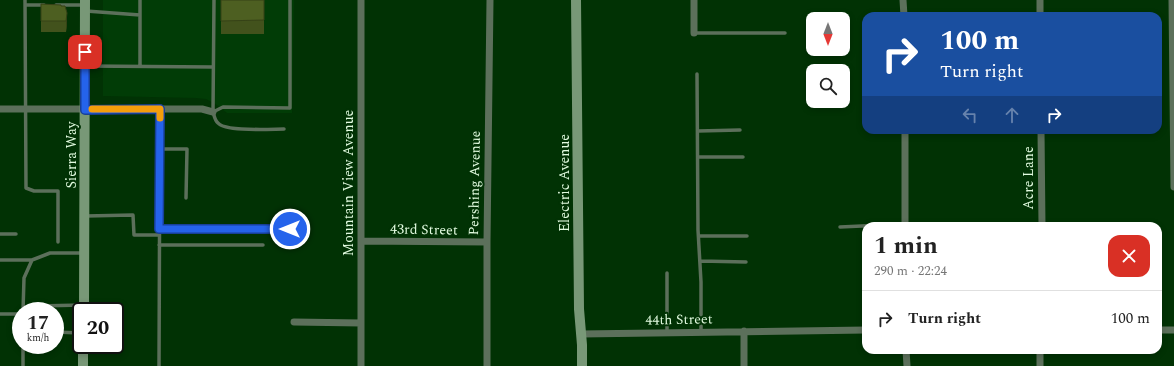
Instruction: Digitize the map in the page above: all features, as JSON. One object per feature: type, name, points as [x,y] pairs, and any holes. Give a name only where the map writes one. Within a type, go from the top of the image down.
[{"type":"main road","name":"Electric Avenue","points":[[576,0],[579,309],[582,366]]},
{"type":"main road","name":"Sierra Way","points":[[84,302],[85,5]]},
{"type":"main road","points":[[83,354],[83,366]]},
{"type":"street","name":"Mountain View Avenue","points":[[361,0],[361,366]]},
{"type":"street","name":"Pershing Avenue","points":[[487,366],[490,0]]},
{"type":"street","points":[[694,0],[694,33]]},
{"type":"street","points":[[904,0],[904,12]]},
{"type":"street","points":[[1040,0],[1040,12]]},
{"type":"street","points":[[1172,0],[1174,187]]},
{"type":"street","points":[[0,109],[202,109],[213,112]]},
{"type":"street","points":[[904,134],[905,222]]},
{"type":"street","name":"Acre Lane","points":[[1041,134],[1042,222]]},
{"type":"street","name":"43rd Street","points":[[361,241],[487,242]]},
{"type":"street","points":[[294,322],[361,323]]},
{"type":"street","name":"44th Street","points":[[581,334],[862,330]]},
{"type":"street","points":[[1162,330],[1174,330]]},
{"type":"street","points":[[744,331],[744,366]]},
{"type":"street","points":[[906,354],[907,366]]},
{"type":"street","points":[[1040,354],[1040,366]]},
{"type":"lane","points":[[25,0],[24,109],[26,188],[34,191],[58,191],[58,242]]},
{"type":"lane","points":[[140,0],[140,66]]},
{"type":"lane","points":[[214,0],[213,112],[217,123],[233,129],[284,129]]},
{"type":"lane","points":[[213,112],[224,107],[290,108],[290,0]]},
{"type":"lane","points":[[25,5],[85,5],[140,15]]},
{"type":"lane","points":[[694,33],[785,33]]},
{"type":"lane","points":[[85,66],[213,67]]},
{"type":"lane","points":[[697,74],[699,157],[698,236],[701,332]]},
{"type":"lane","points":[[158,366],[160,109]]},
{"type":"lane","points":[[698,131],[740,130]]},
{"type":"lane","points":[[160,149],[187,149],[186,198]]},
{"type":"lane","points":[[699,157],[743,157]]},
{"type":"lane","points":[[84,217],[133,215],[134,235],[159,235]]},
{"type":"lane","points":[[840,227],[862,226]]},
{"type":"lane","points":[[159,229],[290,229]]},
{"type":"lane","points":[[0,234],[16,234]]},
{"type":"lane","points":[[698,236],[747,236]]},
{"type":"lane","points":[[159,245],[263,245]]},
{"type":"lane","points":[[0,260],[32,260],[50,253],[84,253]]},
{"type":"lane","points":[[23,302],[24,278],[32,260]]},
{"type":"lane","points":[[700,262],[746,262]]},
{"type":"lane","points":[[666,273],[667,333]]},
{"type":"lane","points":[[0,314],[12,314]]},
{"type":"lane","points":[[23,354],[23,366]]},
{"type":"shaded area","points":[[103,0],[294,0],[292,113],[227,113],[206,99],[196,98],[103,96]]},
{"type":"building","points":[[221,0],[264,0],[264,20],[221,21]]},
{"type":"building","points":[[41,4],[65,6],[67,13],[66,21],[41,21]]},
{"type":"slow traffic","points":[[92,109],[160,109],[160,118]]},
{"type":"route","points":[[85,52],[85,110],[160,109],[159,229],[290,229]]}]
